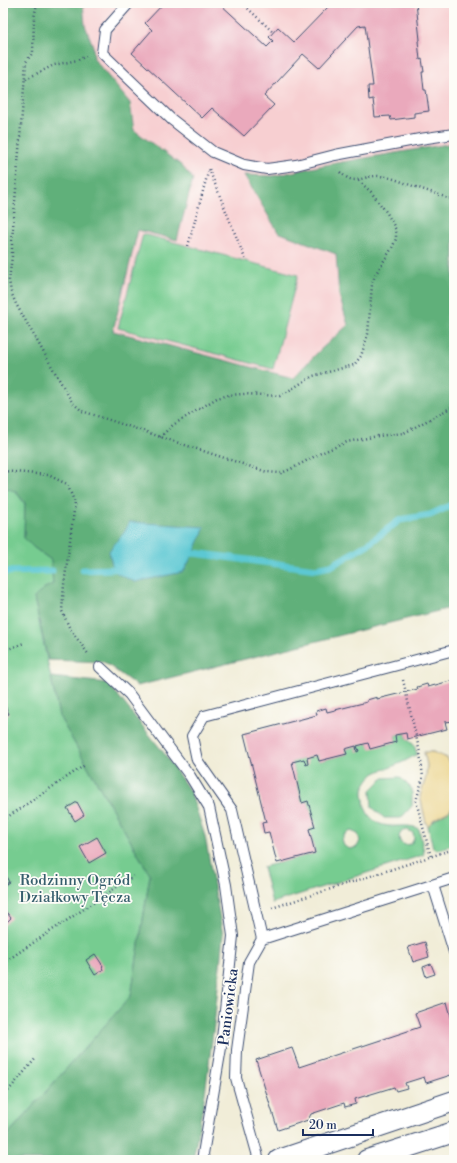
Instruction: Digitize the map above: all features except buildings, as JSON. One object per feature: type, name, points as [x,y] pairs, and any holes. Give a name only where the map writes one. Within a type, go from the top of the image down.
[{"type":"street","points":[[279,1160],[454,1101]]},
{"type":"street","points":[[367,1160],[454,1132]]},
{"type":"lane","points":[[129,3],[105,30],[102,53],[171,119],[213,152],[244,165],[267,169],[296,165],[335,155],[454,134]]},
{"type":"lane","points":[[454,650],[204,716],[192,736],[197,760],[232,810],[262,940],[454,878]]},
{"type":"lane","points":[[100,667],[129,694],[190,776],[209,807],[226,885],[234,936],[220,1048],[203,1154],[204,1160]]},
{"type":"lane","points":[[433,885],[454,952]]},
{"type":"lane","name":"Paniowicka","points":[[259,1160],[236,1078],[238,1043],[249,962],[262,940]]},
{"type":"path","points":[[37,3],[34,18],[33,52],[26,62],[26,80],[9,280],[10,292],[72,402],[82,411],[267,472],[281,473],[347,442],[404,433],[454,406]]},
{"type":"path","points":[[242,3],[273,32]]},
{"type":"path","points":[[26,80],[54,65],[78,60],[93,52],[102,53]]},
{"type":"path","points":[[335,155],[339,170],[345,177],[358,180],[377,176],[396,180],[454,200]]},
{"type":"path","points":[[188,246],[209,168],[246,261]]},
{"type":"path","points":[[160,437],[174,425],[217,398],[229,395],[245,394],[280,396],[313,376],[354,365],[361,356],[368,334],[372,285],[375,275],[396,239],[396,230],[387,213],[358,180]]},
{"type":"path","points":[[3,471],[48,475],[67,484],[75,503],[62,611],[70,629],[100,667]]},
{"type":"path","points":[[3,651],[24,643]]},
{"type":"path","points":[[399,664],[420,753],[423,777],[416,801],[431,857]]},
{"type":"path","points":[[3,820],[85,765]]},
{"type":"path","points":[[270,909],[454,849]]},
{"type":"path","points":[[3,963],[135,875]]},
{"type":"path","points":[[3,1097],[36,1058]]},
{"type":"shaded area","points":[[3,3],[454,3],[454,415],[82,464]]},
{"type":"green space","points":[[3,3],[83,3],[85,25],[93,46],[94,59],[130,103],[134,130],[181,165],[193,179],[177,240],[138,230],[113,331],[293,378],[319,351],[348,325],[339,295],[336,254],[278,232],[244,175],[273,176],[330,164],[454,143],[454,607],[137,686],[104,662],[48,660],[34,598],[43,589],[53,584],[51,560],[33,547],[24,538],[25,503],[16,492],[3,486]]},
{"type":"green space","points":[[143,234],[298,275],[273,369],[118,328]]},
{"type":"green space","name":"Rodzinny Ogród Działkowy Tęcza","points":[[3,486],[16,492],[25,504],[24,538],[33,547],[51,560],[53,584],[43,589],[34,598],[59,716],[150,875],[131,996],[3,1140]]},
{"type":"green space","points":[[51,677],[108,683],[164,753],[191,793],[205,836],[223,935],[215,1017],[205,1094],[193,1160],[3,1160],[3,1140],[131,996],[150,875],[59,716]]},
{"type":"green space","points":[[406,733],[407,739],[414,745],[417,754],[371,776],[363,791],[365,807],[370,816],[378,823],[388,826],[409,826],[419,829],[424,852],[423,855],[272,903],[263,867],[315,853],[309,829],[314,827],[308,801],[302,803],[292,762],[317,755],[319,761],[347,754],[345,749],[356,746],[357,751],[359,751],[357,746],[368,743],[370,748],[396,742],[395,735]],"holes":[[[408,830],[413,833],[414,839],[411,844],[405,845],[400,842],[399,836],[402,831]],[[351,831],[358,834],[360,841],[357,847],[350,849],[344,846],[342,840],[345,834]]]},
{"type":"green space","points":[[400,777],[412,789],[412,806],[401,818],[384,818],[372,807],[371,790],[383,778]]},
{"type":"green space","points":[[454,805],[454,844],[437,850],[433,848],[428,826]]},
{"type":"sand","points":[[424,752],[433,752],[447,758],[454,769],[454,805],[449,811],[433,820],[428,826],[420,796],[426,777],[427,765]]},
{"type":"water","points":[[130,522],[205,527],[194,553],[183,572],[135,582],[118,574],[113,569],[109,551]]},
{"type":"waterway","points":[[185,555],[194,553],[316,569],[331,566],[368,544],[400,520],[430,515],[454,504]]},
{"type":"waterway","points":[[83,570],[122,568]]},
{"type":"waterway","points":[[3,572],[52,571]]}]
